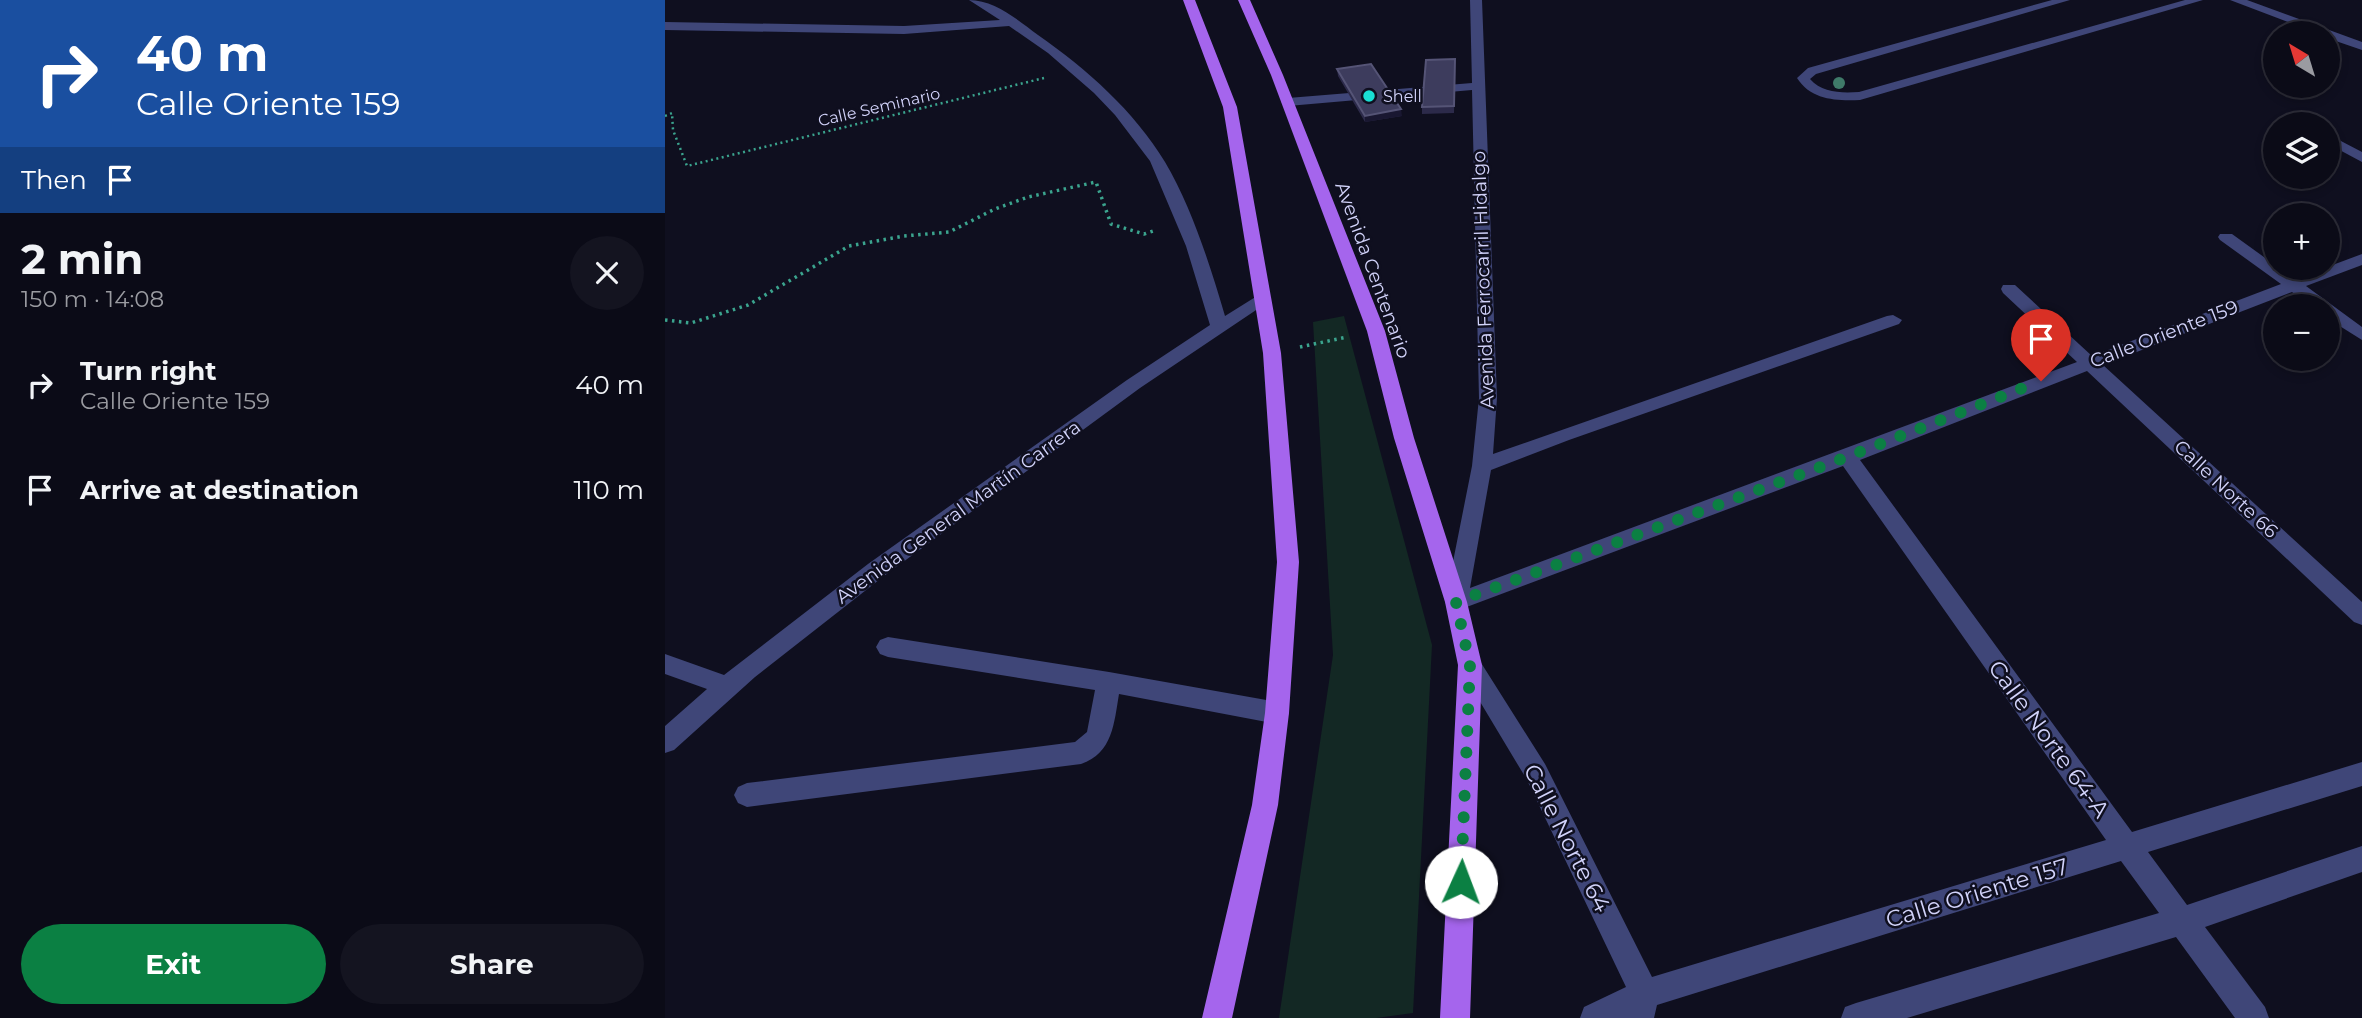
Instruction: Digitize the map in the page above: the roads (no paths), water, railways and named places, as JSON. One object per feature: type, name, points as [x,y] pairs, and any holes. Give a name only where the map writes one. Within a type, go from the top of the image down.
[{"type":"main road","points":[[1189,0],[1230,107],[1272,353],[1288,562],[1277,713],[1265,805],[1217,1018]]},
{"type":"main road","name":"Avenida Centenario","points":[[1244,0],[1288,102],[1376,331],[1404,438],[1456,602]]},
{"type":"main road","name":"Avenida Ferrocarril Hidalgo","points":[[1455,1018],[1470,665],[1456,602]]},
{"type":"street","points":[[975,0],[1014,22],[1076,70],[1095,86],[1127,121],[1158,163],[1204,273],[1219,326]]},
{"type":"street","name":"Avenida Ferrocarril Hidalgo","points":[[1456,602],[1482,466],[1488,398],[1476,0]]},
{"type":"street","points":[[2064,0],[1812,71],[1803,78],[1810,88],[1822,93],[1860,96],[2197,0]]},
{"type":"street","points":[[2236,0],[2294,21]]},
{"type":"street","points":[[665,26],[904,30],[1014,22]]},
{"type":"street","points":[[2340,38],[2362,46]]},
{"type":"street","points":[[1288,102],[1477,86]]},
{"type":"street","points":[[2340,145],[2362,158]]},
{"type":"street","points":[[2226,237],[2305,294]]},
{"type":"street","name":"Calle Oriente 159","points":[[1456,602],[1847,457],[2362,259]]},
{"type":"street","name":"Calle Norte 66","points":[[2008,289],[2362,616]]},
{"type":"street","name":"Avenida General Martín Carrera","points":[[665,742],[726,685],[908,545],[1219,326],[1263,300]]},
{"type":"street","points":[[2340,319],[2362,335]]},
{"type":"street","points":[[1482,466],[1562,435],[1893,320]]},
{"type":"street","name":"Calle Norte 64-A","points":[[1847,457],[2127,847],[2254,1018]]},
{"type":"street","points":[[888,646],[1277,713]]},
{"type":"street","points":[[665,664],[726,685]]},
{"type":"street","name":"Calle Norte 64","points":[[1470,665],[1536,772],[1642,1006]]},
{"type":"street","points":[[747,795],[1081,753],[1099,737],[1109,682]]},
{"type":"street","name":"Calle Oriente 157","points":[[1595,1018],[1642,1006],[2127,847],[2362,774]]},
{"type":"street","points":[[1856,1018],[2182,921],[2362,859]]},
{"type":"place","name":"Shell","points":[[1369,96]]}]
